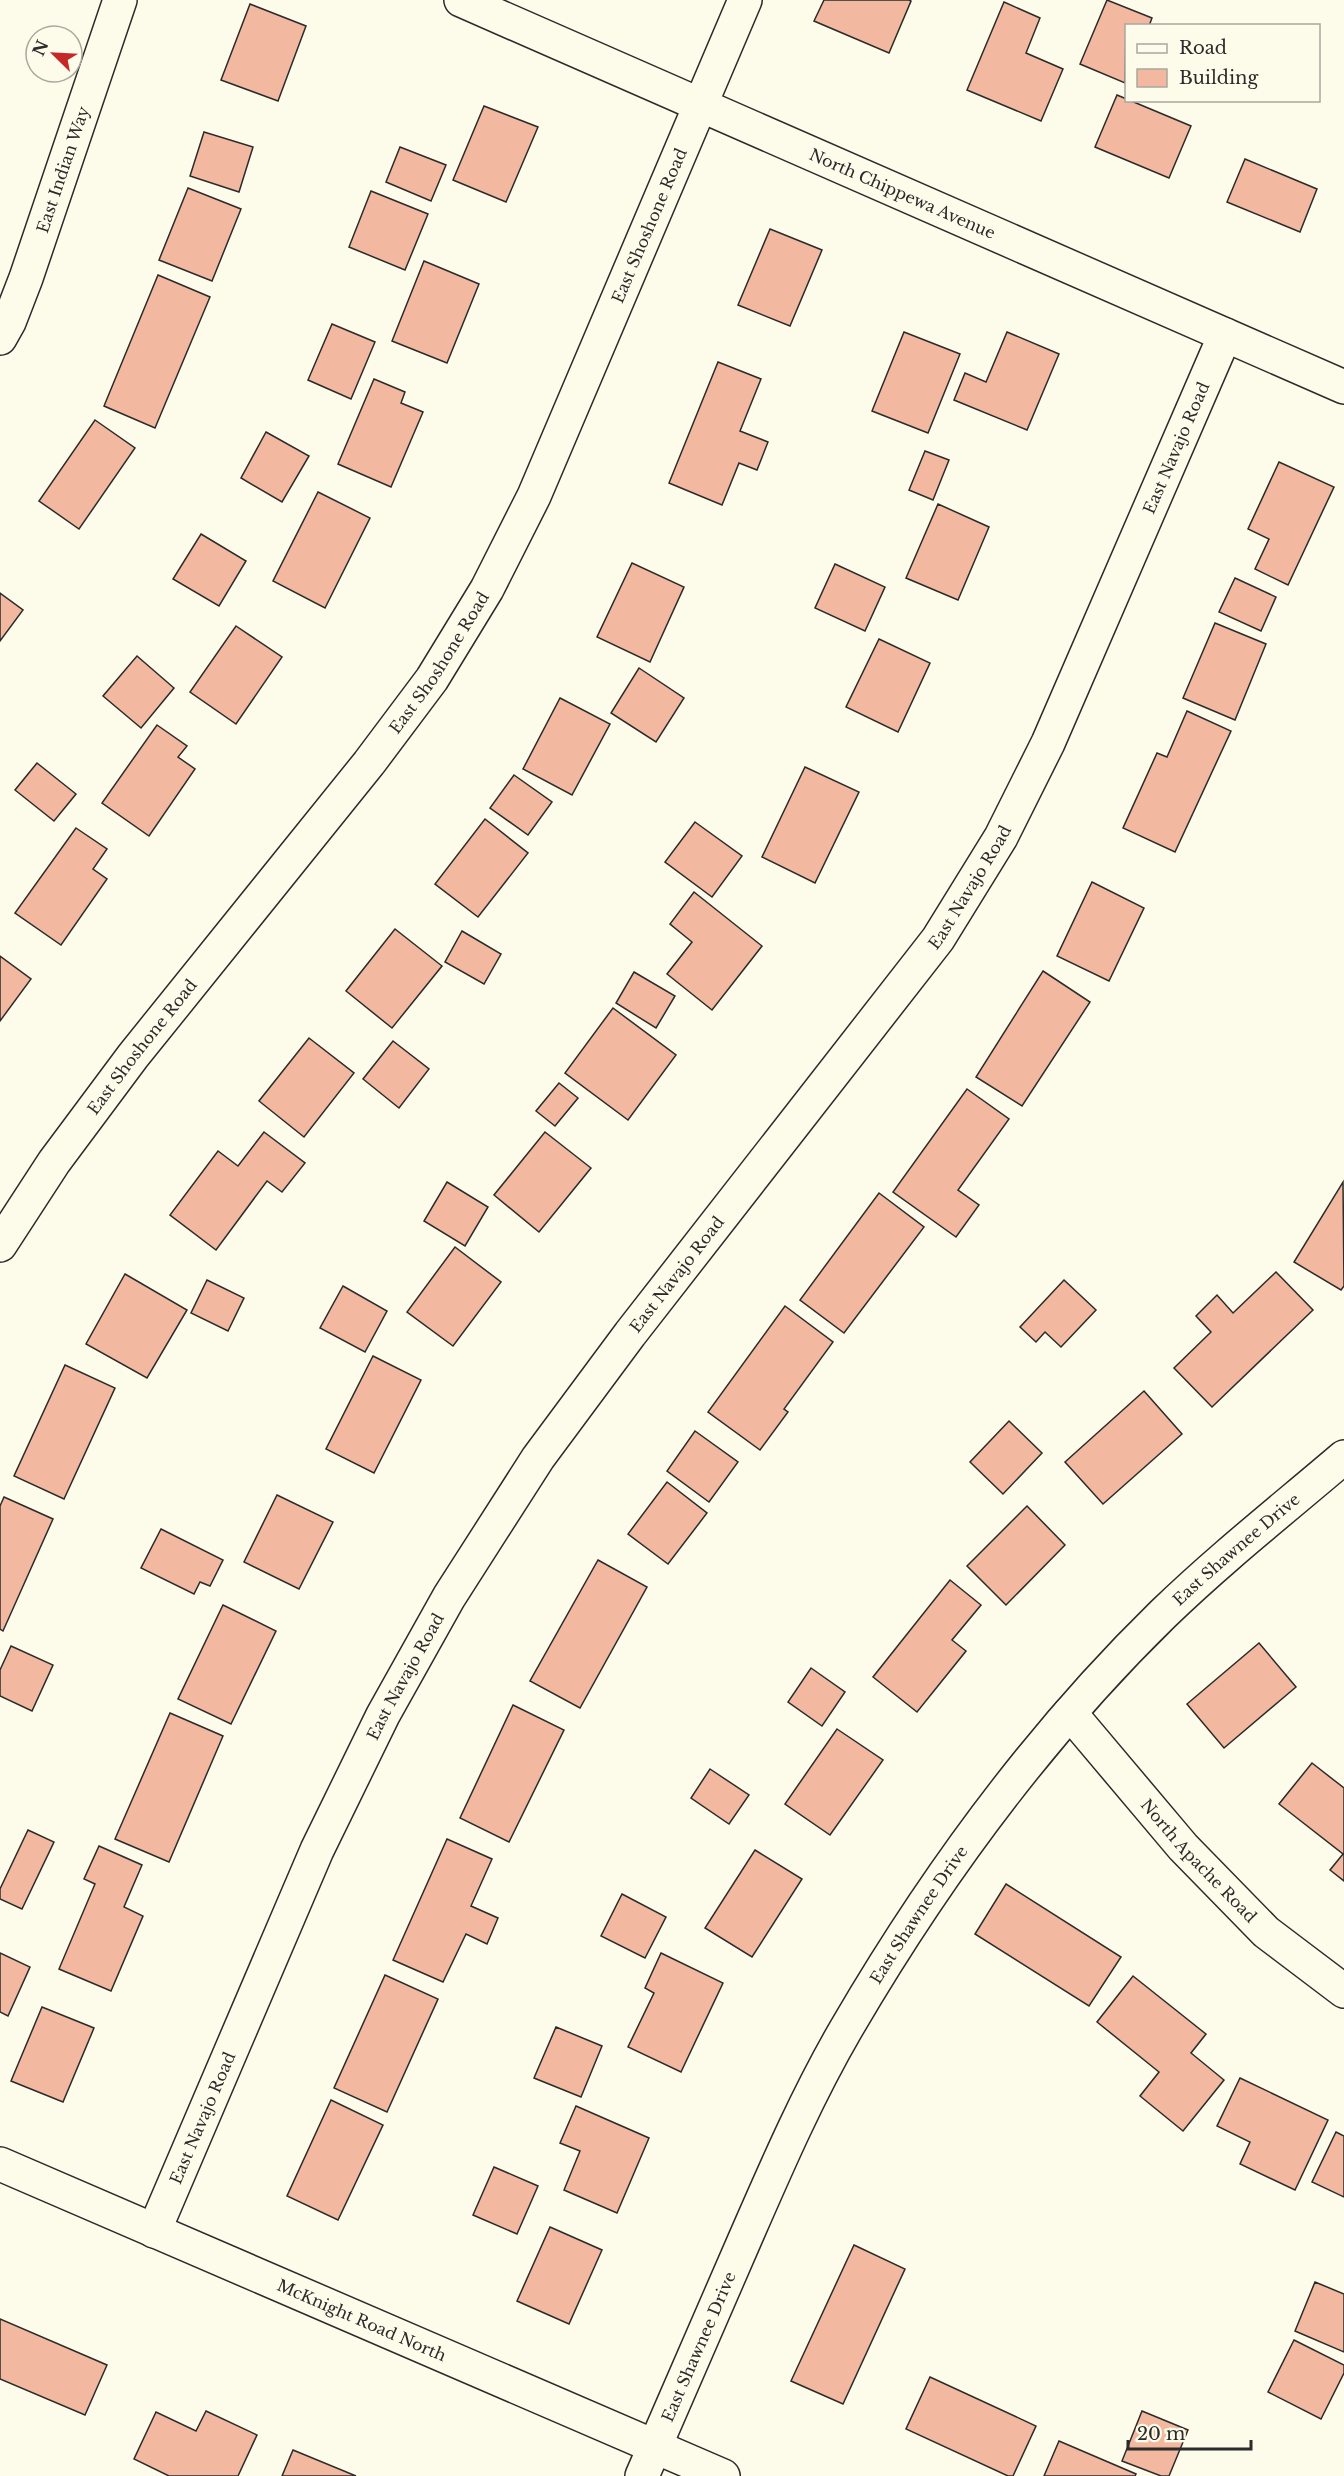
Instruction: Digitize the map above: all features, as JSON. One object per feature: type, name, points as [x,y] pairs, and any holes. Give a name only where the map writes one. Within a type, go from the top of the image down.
[{"type":"street","name":"East Indian Way","points":[[0,338],[9,322],[26,278],[120,0]]},
{"type":"street","name":"North Chippewa Avenue","points":[[461,0],[1344,387]]},
{"type":"street","name":"East Shoshone Road","points":[[0,1245],[54,1162],[133,1056],[369,763],[438,669],[487,589],[534,496],[745,0]]},
{"type":"street","name":"East Navajo Road","points":[[154,2231],[317,1850],[383,1715],[449,1597],[538,1458],[630,1334],[938,939],[1001,837],[1048,743],[1224,335]]},
{"type":"street","name":"East Shawnee Drive","points":[[642,2476],[783,2151],[845,2031],[932,1891],[1022,1770],[1070,1713],[1162,1615],[1262,1524],[1344,1457]]},
{"type":"street","name":"North Apache Road","points":[[1070,1713],[1199,1864],[1266,1932],[1344,1991]]},
{"type":"street","name":"McKnight Road North","points":[[0,2164],[723,2476]]},
{"type":"building","points":[[824,0],[911,1],[889,53],[814,21]]},
{"type":"building","points":[[1107,0],[1152,18],[1150,24],[1125,24],[1125,83],[1080,64]]},
{"type":"building","points":[[1004,2],[1040,18],[1026,53],[1063,69],[1041,121],[967,90]]},
{"type":"building","points":[[250,4],[306,26],[278,101],[221,80]]},
{"type":"building","points":[[1117,95],[1125,98],[1125,102],[1134,102],[1191,126],[1169,178],[1095,147]]},
{"type":"building","points":[[484,106],[538,127],[506,202],[453,180]]},
{"type":"building","points":[[204,132],[253,147],[239,192],[190,176]]},
{"type":"building","points":[[400,147],[446,165],[431,201],[386,182]]},
{"type":"building","points":[[1245,159],[1317,189],[1300,232],[1227,202]]},
{"type":"building","points":[[188,188],[241,209],[212,281],[159,260]]},
{"type":"building","points":[[371,191],[428,214],[405,270],[349,247]]},
{"type":"building","points":[[770,229],[822,250],[790,326],[738,305]]},
{"type":"building","points":[[424,261],[479,284],[447,363],[392,341]]},
{"type":"building","points":[[158,275],[210,297],[155,428],[104,406]]},
{"type":"building","points":[[332,324],[375,342],[351,399],[308,380]]},
{"type":"building","points":[[904,332],[960,354],[928,433],[872,411]]},
{"type":"building","points":[[1007,332],[1059,354],[1027,430],[954,400],[965,373],[986,382]]},
{"type":"building","points":[[718,362],[761,379],[740,431],[768,442],[757,470],[739,463],[722,505],[669,483]]},
{"type":"building","points":[[374,379],[405,392],[401,403],[423,412],[391,487],[338,464]]},
{"type":"building","points":[[95,420],[135,448],[79,529],[39,501]]},
{"type":"building","points":[[266,432],[309,456],[282,502],[241,478]]},
{"type":"building","points":[[925,451],[949,460],[933,500],[909,490]]},
{"type":"building","points":[[1279,462],[1334,487],[1288,585],[1255,569],[1269,539],[1248,529]]},
{"type":"building","points":[[318,492],[370,518],[325,608],[273,581]]},
{"type":"building","points":[[938,504],[989,527],[958,600],[906,578]]},
{"type":"building","points":[[201,534],[246,561],[219,606],[173,579]]},
{"type":"building","points":[[632,563],[684,587],[650,662],[597,637]]},
{"type":"building","points":[[835,564],[885,587],[865,631],[815,608]]},
{"type":"building","points":[[1235,578],[1276,597],[1261,631],[1219,612]]},
{"type":"building","points":[[0,593],[23,610],[0,641]]},
{"type":"building","points":[[1215,623],[1266,644],[1235,720],[1183,698]]},
{"type":"building","points":[[236,626],[282,657],[236,724],[190,692]]},
{"type":"building","points":[[879,639],[930,663],[898,732],[846,707]]},
{"type":"building","points":[[137,656],[174,688],[141,728],[103,696]]},
{"type":"building","points":[[639,668],[684,698],[656,742],[611,713]]},
{"type":"building","points":[[560,698],[610,724],[572,795],[523,769]]},
{"type":"building","points":[[1187,711],[1231,731],[1175,852],[1123,828],[1157,753],[1167,757]]},
{"type":"building","points":[[157,725],[187,746],[178,757],[195,769],[149,836],[102,803]]},
{"type":"building","points":[[37,763],[76,794],[54,821],[15,790]]},
{"type":"building","points":[[805,767],[859,792],[815,883],[762,857]]},
{"type":"building","points":[[514,775],[552,802],[528,835],[490,808]]},
{"type":"building","points":[[485,819],[528,853],[478,917],[435,884]]},
{"type":"building","points":[[695,822],[742,856],[712,897],[665,862]]},
{"type":"building","points":[[76,828],[107,849],[93,869],[107,879],[61,945],[15,913]]},
{"type":"building","points":[[1092,882],[1144,908],[1109,981],[1057,956]]},
{"type":"building","points":[[694,892],[762,946],[712,1010],[667,974],[692,942],[670,924]]},
{"type":"building","points":[[395,929],[442,966],[392,1028],[346,991]]},
{"type":"building","points":[[462,931],[501,954],[484,984],[445,962]]},
{"type":"building","points":[[0,956],[31,979],[0,1021]]},
{"type":"building","points":[[1043,971],[1090,1002],[1022,1106],[976,1077]]},
{"type":"building","points":[[634,972],[675,996],[656,1028],[616,1003]]},
{"type":"building","points":[[613,1008],[676,1055],[628,1120],[565,1073]]},
{"type":"building","points":[[309,1038],[354,1073],[304,1137],[259,1101]]},
{"type":"building","points":[[393,1041],[429,1069],[399,1108],[363,1079]]},
{"type":"building","points":[[559,1083],[578,1098],[555,1126],[536,1111]]},
{"type":"building","points":[[967,1089],[1009,1119],[958,1190],[979,1205],[956,1237],[893,1192]]},
{"type":"building","points":[[264,1132],[305,1163],[282,1192],[267,1181],[216,1250],[170,1215],[218,1151],[238,1166]]},
{"type":"building","points":[[545,1132],[591,1168],[539,1232],[494,1195]]},
{"type":"building","points":[[447,1182],[488,1207],[465,1246],[424,1221]]},
{"type":"building","points":[[1343,1182],[1344,1286],[1341,1290],[1294,1262]]},
{"type":"building","points":[[879,1193],[924,1227],[844,1333],[800,1300]]},
{"type":"building","points":[[455,1247],[501,1282],[453,1346],[407,1312]]},
{"type":"building","points":[[1276,1272],[1313,1310],[1212,1407],[1174,1368],[1211,1332],[1196,1316],[1217,1295],[1233,1313]]},
{"type":"building","points":[[125,1274],[187,1310],[147,1378],[86,1344]]},
{"type":"building","points":[[207,1280],[244,1298],[228,1331],[191,1313]]},
{"type":"building","points":[[1064,1280],[1096,1310],[1061,1347],[1045,1332],[1036,1342],[1020,1327]]},
{"type":"building","points":[[343,1286],[387,1311],[365,1352],[320,1328]]},
{"type":"building","points":[[785,1306],[833,1342],[784,1409],[788,1412],[760,1450],[708,1412]]},
{"type":"building","points":[[373,1356],[421,1380],[374,1473],[326,1449]]},
{"type":"building","points":[[65,1365],[115,1388],[64,1499],[14,1476]]},
{"type":"building","points":[[1144,1391],[1182,1434],[1103,1504],[1065,1462]]},
{"type":"building","points":[[1009,1421],[1042,1453],[1003,1494],[970,1462]]},
{"type":"building","points":[[695,1431],[738,1462],[709,1502],[667,1471]]},
{"type":"building","points":[[667,1482],[707,1513],[668,1564],[628,1534]]},
{"type":"building","points":[[277,1495],[333,1522],[299,1589],[244,1562]]},
{"type":"building","points":[[4,1497],[53,1519],[3,1631],[0,1629],[0,1506]]},
{"type":"building","points":[[1027,1506],[1065,1545],[1006,1605],[967,1566]]},
{"type":"building","points":[[161,1529],[223,1560],[210,1586],[200,1582],[194,1594],[141,1568]]},
{"type":"building","points":[[598,1560],[647,1587],[580,1708],[530,1681]]},
{"type":"building","points":[[950,1580],[981,1605],[952,1640],[966,1651],[917,1712],[873,1677]]},
{"type":"building","points":[[223,1605],[276,1631],[231,1724],[178,1699]]},
{"type":"building","points":[[1259,1643],[1296,1687],[1224,1748],[1187,1704]]},
{"type":"building","points":[[11,1646],[53,1665],[32,1711],[0,1696],[0,1670]]},
{"type":"building","points":[[811,1668],[845,1692],[822,1726],[788,1702]]},
{"type":"building","points":[[513,1705],[564,1730],[509,1842],[460,1818]]},
{"type":"building","points":[[170,1713],[223,1736],[169,1862],[115,1839]]},
{"type":"building","points":[[837,1729],[883,1760],[830,1835],[785,1804]]},
{"type":"building","points":[[1312,1763],[1344,1788],[1344,1881],[1330,1870],[1343,1854],[1279,1804]]},
{"type":"building","points":[[710,1769],[749,1795],[729,1824],[691,1798]]},
{"type":"building","points":[[28,1830],[54,1842],[22,1909],[0,1899],[0,1889]]},
{"type":"building","points":[[447,1839],[492,1859],[471,1906],[498,1918],[487,1944],[466,1934],[443,1982],[393,1960]]},
{"type":"building","points":[[99,1846],[142,1865],[124,1907],[143,1916],[111,1991],[59,1969],[95,1884],[84,1879]]},
{"type":"building","points":[[755,1850],[802,1879],[752,1957],[705,1928]]},
{"type":"building","points":[[1006,1884],[1121,1957],[1089,2006],[975,1934]]},
{"type":"building","points":[[622,1894],[666,1917],[645,1958],[601,1936]]},
{"type":"building","points":[[0,1953],[30,1967],[8,2016],[0,2012]]},
{"type":"building","points":[[661,1953],[723,1983],[681,2072],[628,2047],[654,1993],[645,1988]]},
{"type":"building","points":[[385,1975],[438,1999],[387,2112],[334,2088]]},
{"type":"building","points":[[1133,1976],[1206,2034],[1191,2053],[1224,2080],[1183,2131],[1140,2096],[1159,2072],[1097,2022]]},
{"type":"building","points":[[42,2007],[94,2028],[63,2102],[11,2081]]},
{"type":"building","points":[[556,2027],[602,2046],[581,2097],[534,2078]]},
{"type":"building","points":[[1240,2078],[1328,2120],[1295,2190],[1240,2164],[1250,2142],[1217,2126]]},
{"type":"building","points":[[331,2100],[383,2125],[338,2220],[287,2196]]},
{"type":"building","points":[[576,2106],[649,2138],[617,2213],[564,2190],[580,2151],[560,2143]]},
{"type":"building","points":[[1336,2132],[1344,2136],[1344,2197],[1312,2182]]},
{"type":"building","points":[[494,2167],[538,2186],[517,2234],[473,2215]]},
{"type":"building","points":[[550,2227],[602,2250],[569,2324],[517,2301]]},
{"type":"building","points":[[854,2245],[905,2269],[843,2404],[791,2381]]},
{"type":"building","points":[[1315,2282],[1344,2294],[1344,2352],[1295,2331]]},
{"type":"building","points":[[0,2319],[107,2365],[85,2415],[0,2379]]},
{"type":"building","points":[[1294,2340],[1344,2365],[1344,2373],[1321,2419],[1268,2392]]},
{"type":"building","points":[[930,2377],[1036,2426],[1013,2476],[1008,2476],[906,2429]]},
{"type":"building","points":[[206,2411],[257,2435],[238,2476],[169,2476],[134,2459],[156,2412],[196,2431]]},
{"type":"building","points":[[1142,2411],[1188,2430],[1169,2476],[1161,2476],[1122,2461]]},
{"type":"building","points":[[1059,2441],[1136,2474],[1135,2476],[1044,2476]]},
{"type":"building","points":[[293,2450],[356,2476],[282,2476]]}]
